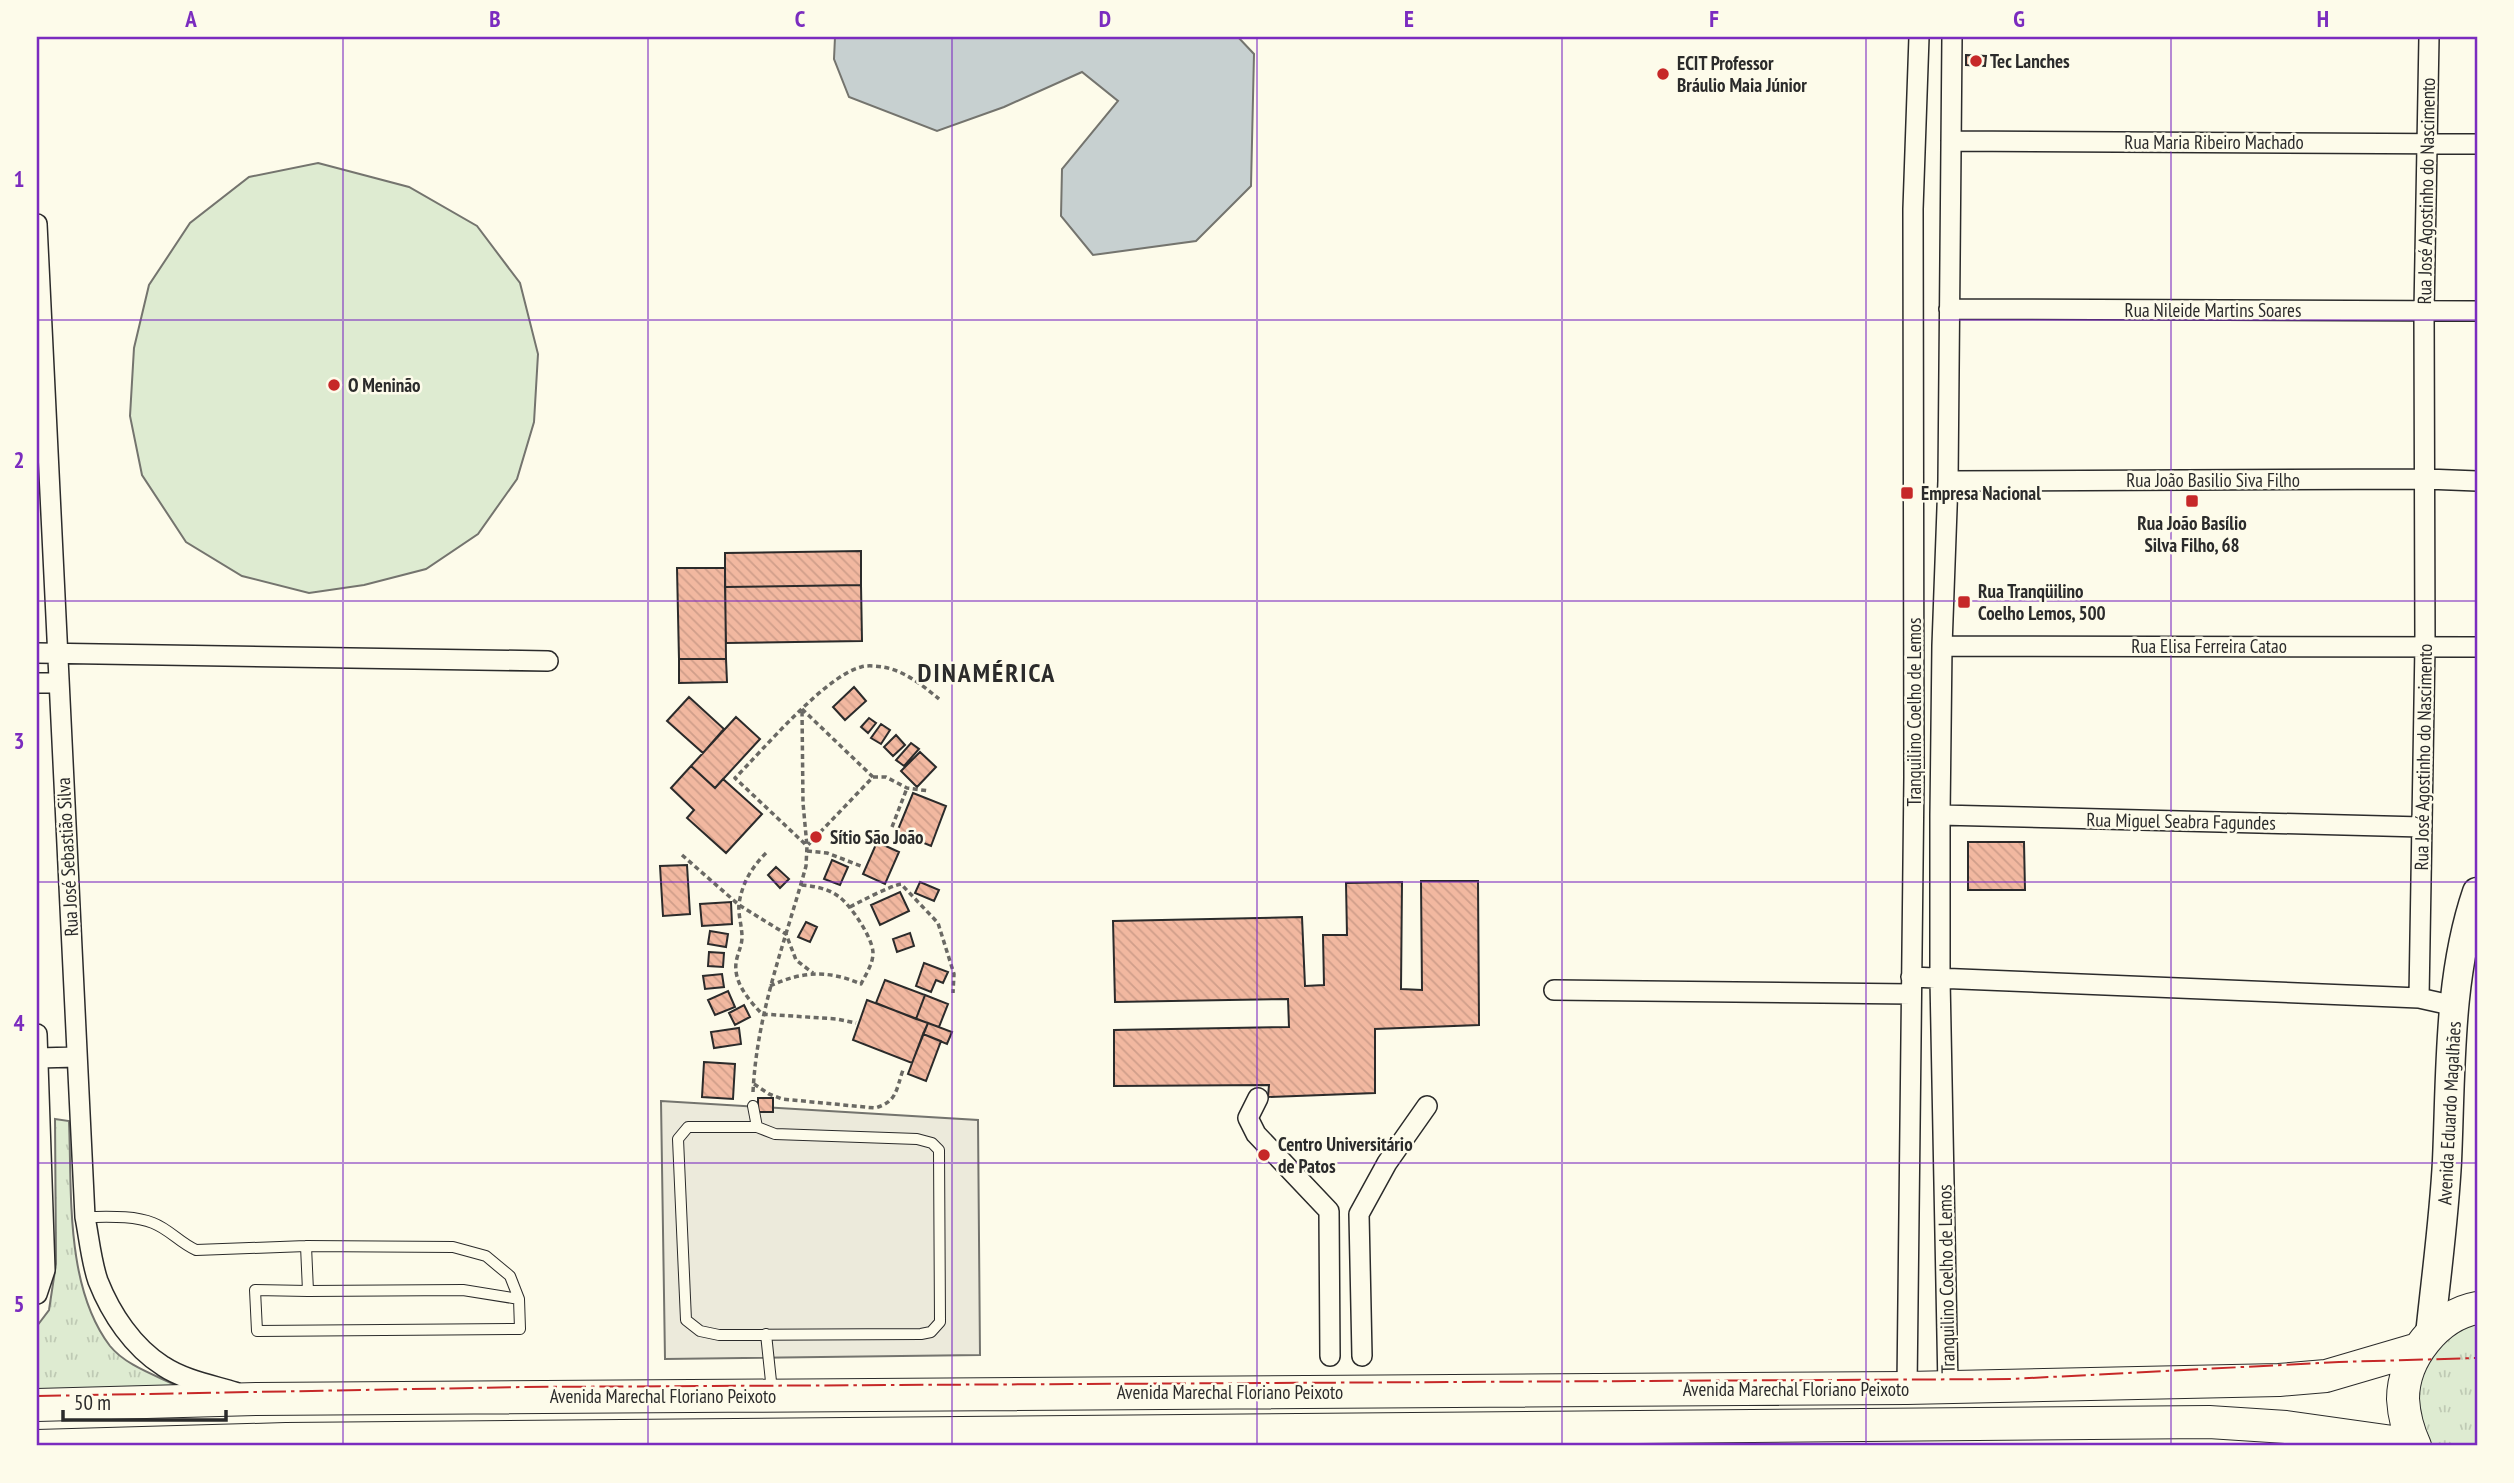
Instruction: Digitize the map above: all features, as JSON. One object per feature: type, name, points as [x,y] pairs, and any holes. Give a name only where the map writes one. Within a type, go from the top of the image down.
[{"type":"main road","points":[[2414,1446],[2405,1422],[2403,1396],[2407,1372],[2424,1342],[2440,1325],[2467,1310],[2477,1308]]},
{"type":"main road","name":"Avenida Marechal Floriano Peixoto","points":[[37,1405],[256,1399],[1907,1388],[2303,1378],[2326,1376],[2424,1342]]},
{"type":"main road","name":"Avenida Marechal Floriano Peixoto","points":[[37,1446],[286,1442],[1962,1435],[2209,1422],[2295,1436],[2414,1446]]},
{"type":"street","name":"Tranquilino Coelho de Lemos","points":[[1907,1388],[1914,777],[1913,209],[1919,37]]},
{"type":"street","name":"Tranquilino Coelho de Lemos","points":[[1948,1387],[1940,979],[1940,815],[1948,481],[1952,37]]},
{"type":"street","name":"Rua José Agostinho do Nascimento","points":[[2419,999],[2425,645],[2424,311],[2430,37]]},
{"type":"street","name":"Rua Maria Ribeiro Machado","points":[[1951,141],[2477,144]]},
{"type":"street","name":"Rua José Sebastião Silva","points":[[37,225],[45,528],[58,653],[85,1217],[97,1279],[114,1315],[134,1342],[164,1367],[194,1380],[256,1399]]},
{"type":"street","name":"Rua Nileide Martins Soares","points":[[1949,309],[2477,311]]},
{"type":"street","name":"Rua João Basilio Siva Filho","points":[[1948,481],[2477,481]]},
{"type":"street","name":"Rua Elisa Ferreira Catao","points":[[1942,646],[2477,647]]},
{"type":"street","points":[[37,653],[548,661]]},
{"type":"street","points":[[37,683],[59,683]]},
{"type":"street","points":[[1914,777],[1941,776]]},
{"type":"street","name":"Rua Miguel Seabra Fagundes","points":[[1940,815],[2423,827]]},
{"type":"street","name":"Avenida Eduardo Magalhães","points":[[2424,1342],[2444,1223],[2455,1006],[2468,919],[2477,892]]},
{"type":"street","points":[[1554,990],[1911,985],[1940,979],[2419,999],[2455,1006]]},
{"type":"street","points":[[37,1034],[45,1270],[37,1294]]},
{"type":"street","points":[[37,1058],[77,1057]]},
{"type":"street","points":[[1258,1098],[1248,1118],[1256,1134],[1329,1210],[1330,1356]]},
{"type":"street","points":[[1362,1356],[1359,1213],[1387,1163],[1427,1106]]},
{"type":"lane","points":[[752,1106],[757,1127]]},
{"type":"lane","points":[[688,1127],[757,1127],[775,1134],[917,1139],[932,1143],[939,1150],[940,1322],[931,1332],[719,1335],[700,1331],[685,1320],[678,1139],[688,1127]]},
{"type":"lane","points":[[85,1217],[120,1217],[152,1222],[181,1244],[196,1250],[306,1246],[453,1247],[486,1256],[510,1276],[519,1299],[520,1328],[257,1331],[255,1290],[463,1290],[519,1299]]},
{"type":"lane","points":[[306,1246],[308,1291]]},
{"type":"lane","points":[[766,1334],[773,1395]]},
{"type":"path","points":[[861,866],[827,853],[807,849],[735,778],[802,709],[841,676],[862,666],[896,670],[914,679],[939,699]]},
{"type":"path","points":[[802,709],[873,777],[886,777],[907,788],[929,791]]},
{"type":"path","points":[[752,1106],[762,1014],[801,885],[807,849],[803,803],[802,709]]},
{"type":"path","points":[[807,849],[873,777]]},
{"type":"path","points":[[892,827],[907,788]]},
{"type":"path","points":[[766,853],[753,866],[747,877],[739,905],[742,939],[736,959],[737,976],[747,999],[762,1014],[837,1019],[856,1023]]},
{"type":"path","points":[[682,855],[739,905],[786,934],[796,960],[813,973]]},
{"type":"path","points":[[850,907],[876,896],[892,885],[901,884],[938,923],[954,974],[953,993]]},
{"type":"path","points":[[770,986],[813,973],[835,975],[861,984],[873,952],[869,938],[850,907],[838,896],[819,887],[801,885]]},
{"type":"path","points":[[754,1083],[769,1094],[782,1099],[875,1108],[887,1105],[892,1099],[903,1070]]},
{"type":"green space","name":"O Meninão","points":[[318,163],[409,187],[477,226],[520,283],[538,354],[534,422],[517,479],[478,534],[426,569],[364,585],[309,593],[242,576],[186,542],[142,475],[130,416],[134,348],[149,285],[190,223],[249,177]]},
{"type":"green space","points":[[55,1119],[69,1121],[74,1238],[85,1296],[95,1322],[117,1353],[143,1370],[179,1387],[37,1390],[37,1326],[49,1310],[56,1264]]},
{"type":"green space","points":[[2477,1316],[2477,1446],[2423,1446],[2408,1393],[2423,1350]]},
{"type":"shaded area","points":[[835,37],[1238,37],[1254,54],[1251,186],[1196,241],[1093,255],[1061,216],[1062,169],[1118,101],[1082,72],[1004,107],[937,131],[849,97],[834,59]]},
{"type":"shaded area","points":[[661,1101],[978,1120],[980,1355],[665,1359]]},
{"type":"building","name":"Tec Lanches","points":[[1966,55],[1986,56],[1985,66],[1966,65]]},
{"type":"building","points":[[861,551],[861,585],[725,587],[725,553]]},
{"type":"building","points":[[677,568],[725,568],[726,659],[679,659]]},
{"type":"building","points":[[861,585],[862,641],[726,643],[725,587]]},
{"type":"building","points":[[679,659],[726,659],[727,682],[679,683]]},
{"type":"building","points":[[854,687],[866,701],[845,720],[833,707]]},
{"type":"building","points":[[689,697],[724,729],[703,753],[667,721]]},
{"type":"building","points":[[736,717],[760,739],[715,788],[691,766]]},
{"type":"building","points":[[869,718],[876,723],[868,733],[861,727]]},
{"type":"building","points":[[881,724],[890,730],[881,744],[871,738]]},
{"type":"building","points":[[896,735],[905,745],[893,756],[884,747]]},
{"type":"building","points":[[911,743],[919,749],[904,766],[896,760]]},
{"type":"building","points":[[920,752],[936,767],[917,787],[901,771]]},
{"type":"building","points":[[691,766],[715,788],[723,779],[762,814],[726,853],[687,818],[694,810],[671,788]]},
{"type":"building","points":[[913,793],[946,806],[931,846],[897,832]]},
{"type":"building","points":[[877,842],[899,852],[885,884],[863,874]]},
{"type":"building","points":[[1968,842],[2024,842],[2025,890],[1968,890]]},
{"type":"building","points":[[832,860],[848,867],[840,885],[824,879]]},
{"type":"building","points":[[687,865],[690,914],[663,916],[660,866]]},
{"type":"building","points":[[776,867],[789,879],[780,888],[768,875]]},
{"type":"building","points":[[1421,881],[1478,881],[1479,1025],[1375,1029],[1375,1093],[1268,1097],[1269,1085],[1114,1086],[1114,1030],[1289,1027],[1288,999],[1115,1002],[1113,921],[1302,917],[1305,986],[1324,985],[1323,935],[1347,935],[1346,883],[1402,882],[1401,989],[1422,990]]},
{"type":"building","points":[[920,882],[939,890],[934,901],[915,893]]},
{"type":"building","points":[[900,892],[909,911],[880,925],[871,905]]},
{"type":"building","points":[[731,902],[732,924],[702,926],[700,904]]},
{"type":"building","points":[[806,922],[817,927],[810,942],[798,937]]},
{"type":"building","points":[[710,931],[728,934],[726,947],[708,944]]},
{"type":"building","points":[[910,933],[914,946],[897,952],[893,939]]},
{"type":"building","points":[[709,952],[724,953],[723,967],[708,966]]},
{"type":"building","points":[[924,963],[948,972],[943,983],[936,980],[931,992],[916,986]]},
{"type":"building","points":[[722,974],[724,987],[705,989],[703,976]]},
{"type":"building","points":[[885,980],[925,995],[916,1019],[876,1003]]},
{"type":"building","points":[[728,991],[735,1007],[715,1015],[708,1000]]},
{"type":"building","points":[[925,995],[948,1004],[939,1027],[916,1019]]},
{"type":"building","points":[[867,1000],[928,1023],[912,1063],[853,1040]]},
{"type":"building","points":[[744,1005],[750,1017],[735,1025],[729,1013]]},
{"type":"building","points":[[928,1023],[952,1032],[947,1044],[923,1034]]},
{"type":"building","points":[[739,1028],[741,1044],[714,1048],[711,1032]]},
{"type":"building","points":[[923,1034],[941,1041],[926,1081],[908,1074]]},
{"type":"building","points":[[704,1062],[735,1064],[733,1099],[702,1097]]},
{"type":"building","points":[[758,1098],[773,1098],[773,1112],[758,1112]]},
{"type":"power","points":[[37,1396],[524,1387],[2012,1379],[2339,1362],[2477,1358]]},
{"type":"place","name":"Tec Lanches","points":[[1976,61]]},
{"type":"place","name":"ECIT Professor Bráulio Maia Júnior","points":[[1663,74]]},
{"type":"place","name":"O Meninão","points":[[334,385]]},
{"type":"place","name":"Empresa Nacional","points":[[1907,493]]},
{"type":"place","name":"Rua João Basílio Silva Filho, 68","points":[[2192,501]]},
{"type":"place","name":"Rua Tranqüilino Coelho Lemos, 500","points":[[1964,602]]},
{"type":"place","name":"Sítio São João","points":[[816,837]]},
{"type":"place","name":"Centro Universitário de Patos","points":[[1264,1155]]},
{"type":"district","name":"DINAMÉRICA","points":[[987,672]]}]
